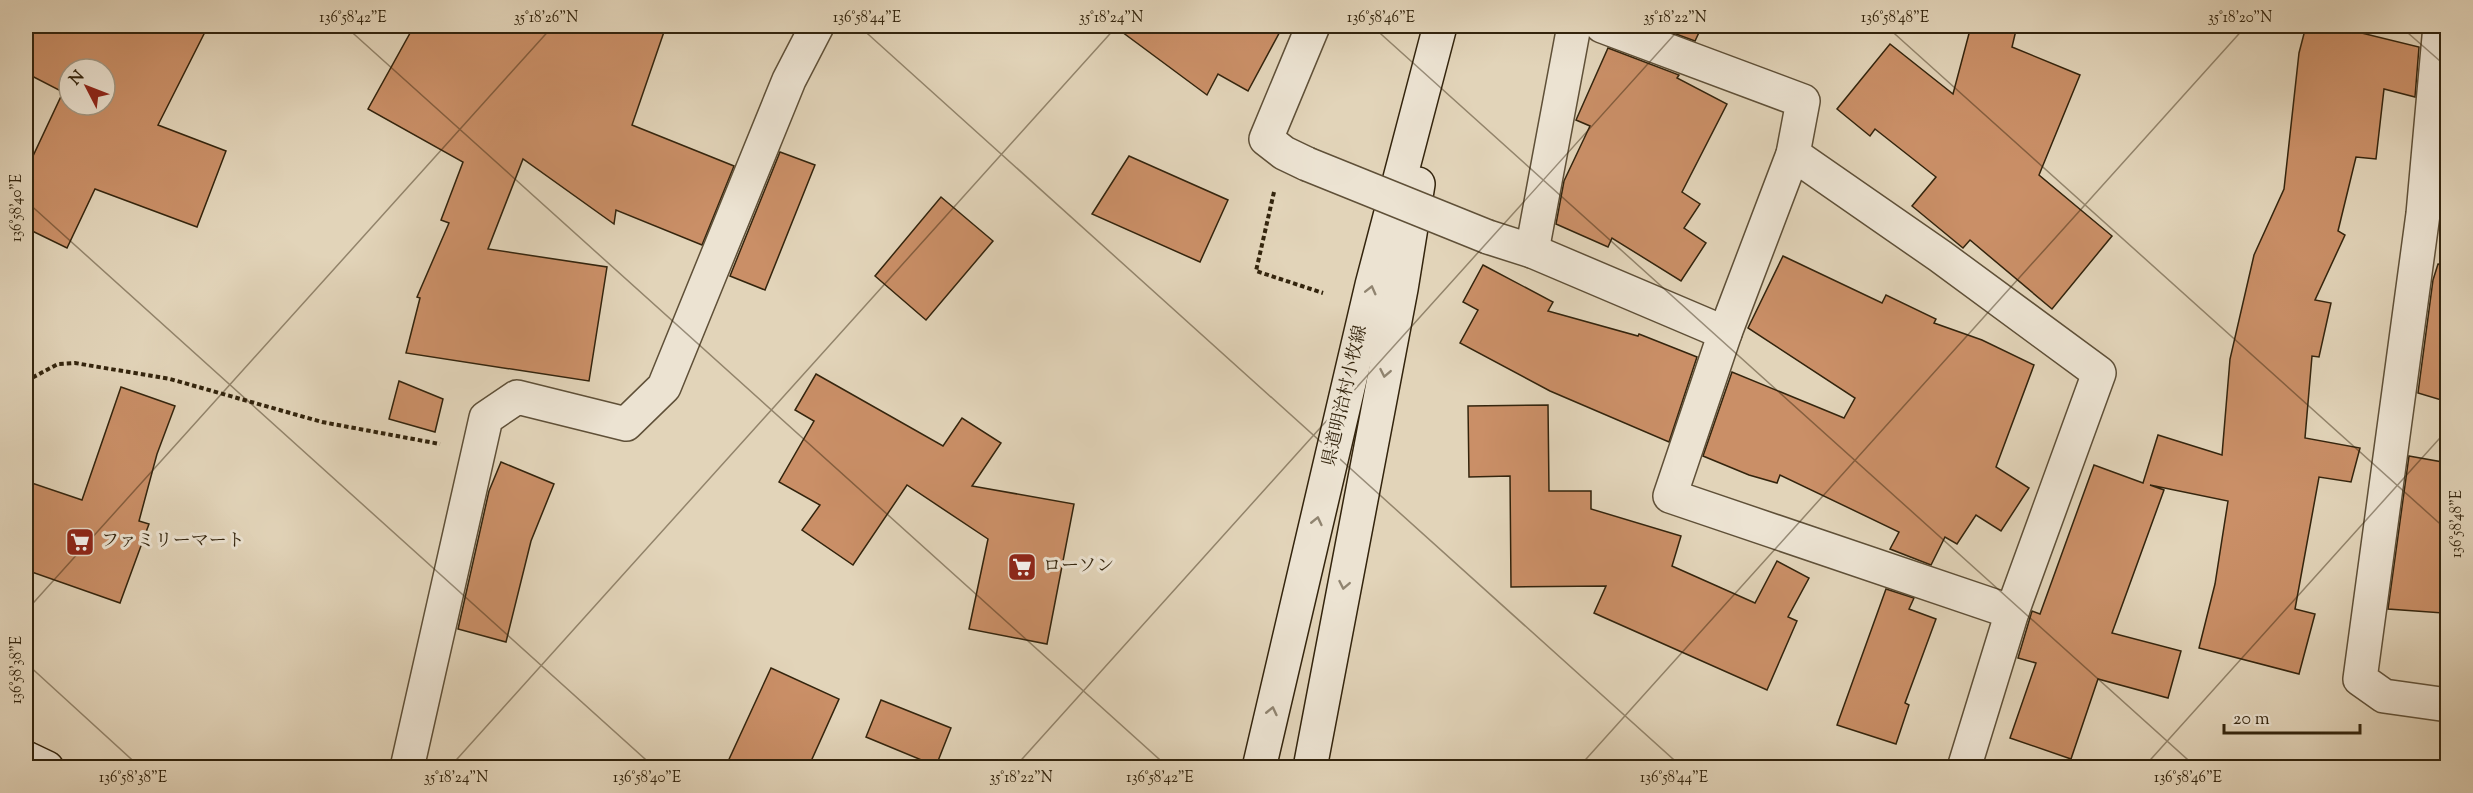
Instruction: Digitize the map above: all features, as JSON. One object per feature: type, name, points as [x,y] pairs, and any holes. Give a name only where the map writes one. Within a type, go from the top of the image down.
[{"type":"street","points":[[408,768],[486,418],[517,398],[626,424],[664,387],[789,80],[817,26]]},
{"type":"street","points":[[1313,26],[1266,138],[1295,158],[1488,237],[1532,252],[1725,333]]},
{"type":"street","name":"県道明治村小牧線","points":[[1258,768],[1369,297],[1441,26]]},
{"type":"street","name":"県道明治村小牧線","points":[[1310,768],[1401,290],[1441,26]]},
{"type":"street","points":[[1532,252],[1574,26]]},
{"type":"street","points":[[1602,26],[1803,101],[1793,154],[1725,333],[1670,496],[2012,612]]},
{"type":"street","points":[[2440,26],[2435,218],[2360,680],[2384,696],[2448,705]]},
{"type":"street","points":[[1793,154],[1940,256],[2099,373],[2012,612],[1964,768]]},
{"type":"street","points":[[26,758],[46,768]]},
{"type":"path","points":[[1295,158],[1256,271],[1323,292]]},
{"type":"path","points":[[26,381],[58,364],[75,363],[170,378],[322,422],[479,451]]},
{"type":"building","points":[[26,26],[208,26],[158,125],[226,151],[197,227],[95,189],[67,248],[26,228],[26,171],[57,105],[57,117],[117,117],[117,57],[57,57],[57,89],[26,73]]},
{"type":"building","points":[[414,26],[666,26],[632,125],[734,166],[702,245],[616,210],[614,224],[523,159],[488,249],[607,267],[589,381],[406,353],[420,298],[417,297],[449,223],[441,220],[463,162],[368,109]]},
{"type":"building","points":[[1114,26],[1283,26],[1248,91],[1218,74],[1207,95]]},
{"type":"building","points":[[1654,26],[1702,26],[1695,41]]},
{"type":"building","points":[[1971,26],[2017,26],[2012,47],[2080,75],[2039,175],[2112,236],[2052,309],[1970,240],[1963,248],[1912,206],[1936,177],[1875,129],[1870,136],[1837,109],[1890,44],[1953,94]]},
{"type":"building","points":[[2306,26],[2333,26],[2419,47],[2415,97],[2384,89],[2376,159],[2356,157],[2338,231],[2345,235],[2315,300],[2331,303],[2319,357],[2312,356],[2305,438],[2360,448],[2351,482],[2319,477],[2295,609],[2315,614],[2299,674],[2199,648],[2215,584],[2228,501],[2150,485],[2164,490],[2112,633],[2181,651],[2168,698],[2098,679],[2071,759],[2010,738],[2036,663],[2018,658],[2032,611],[2040,614],[2094,465],[2143,483],[2158,435],[2222,455],[2230,359],[2254,255],[2284,189],[2299,53]]},
{"type":"building","points":[[1608,48],[1679,75],[1677,78],[1727,104],[1682,192],[1700,204],[1684,228],[1706,243],[1681,281],[1612,238],[1608,247],[1556,224],[1564,181],[1590,126],[1576,120]]},
{"type":"building","points":[[780,152],[815,165],[765,290],[730,276]]},
{"type":"building","points":[[1129,156],[1228,200],[1200,262],[1092,214]]},
{"type":"building","points":[[941,197],[993,241],[926,320],[875,276]]},
{"type":"building","points":[[1783,256],[1882,303],[1886,295],[1936,319],[1934,323],[1982,340],[2034,365],[1996,467],[2029,488],[2001,531],[1976,515],[1957,544],[1945,537],[1931,565],[1890,549],[1899,532],[1780,475],[1777,483],[1749,475],[1703,456],[1732,372],[1844,418],[1855,398],[1748,328]]},
{"type":"building","points":[[2438,264],[2448,265],[2448,402],[2418,393],[2433,280]]},
{"type":"building","points":[[1483,265],[1553,302],[1548,311],[1638,336],[1639,334],[1697,357],[1669,442],[1550,391],[1460,343],[1478,310],[1463,302]]},
{"type":"building","points":[[816,374],[943,446],[962,418],[1001,443],[972,486],[1074,504],[1047,644],[969,629],[988,539],[907,485],[853,565],[802,530],[820,505],[779,482],[814,421],[795,410]]},
{"type":"building","points":[[399,381],[443,399],[435,432],[389,419]]},
{"type":"building","points":[[121,387],[175,406],[157,454],[139,521],[149,524],[120,603],[26,570],[26,481],[82,500]]},
{"type":"building","points":[[1548,405],[1549,491],[1591,491],[1591,509],[1681,536],[1672,566],[1755,603],[1777,561],[1809,578],[1788,617],[1797,621],[1767,690],[1594,613],[1606,586],[1511,587],[1510,476],[1469,477],[1468,406]]},
{"type":"building","points":[[2409,456],[2448,463],[2448,550],[2443,613],[2388,609]]},
{"type":"building","points":[[501,462],[554,484],[531,541],[506,642],[458,629],[489,491]]},
{"type":"building","points":[[1886,589],[1914,598],[1909,609],[1936,619],[1905,703],[1909,705],[1896,744],[1837,725]]},
{"type":"building","points":[[771,668],[839,699],[808,768],[725,768]]},
{"type":"building","points":[[881,700],[951,728],[936,766],[866,737]]},
{"type":"place","name":"ファミリーマート","points":[[80,542]]},
{"type":"place","name":"ローソン","points":[[1022,567]]}]
